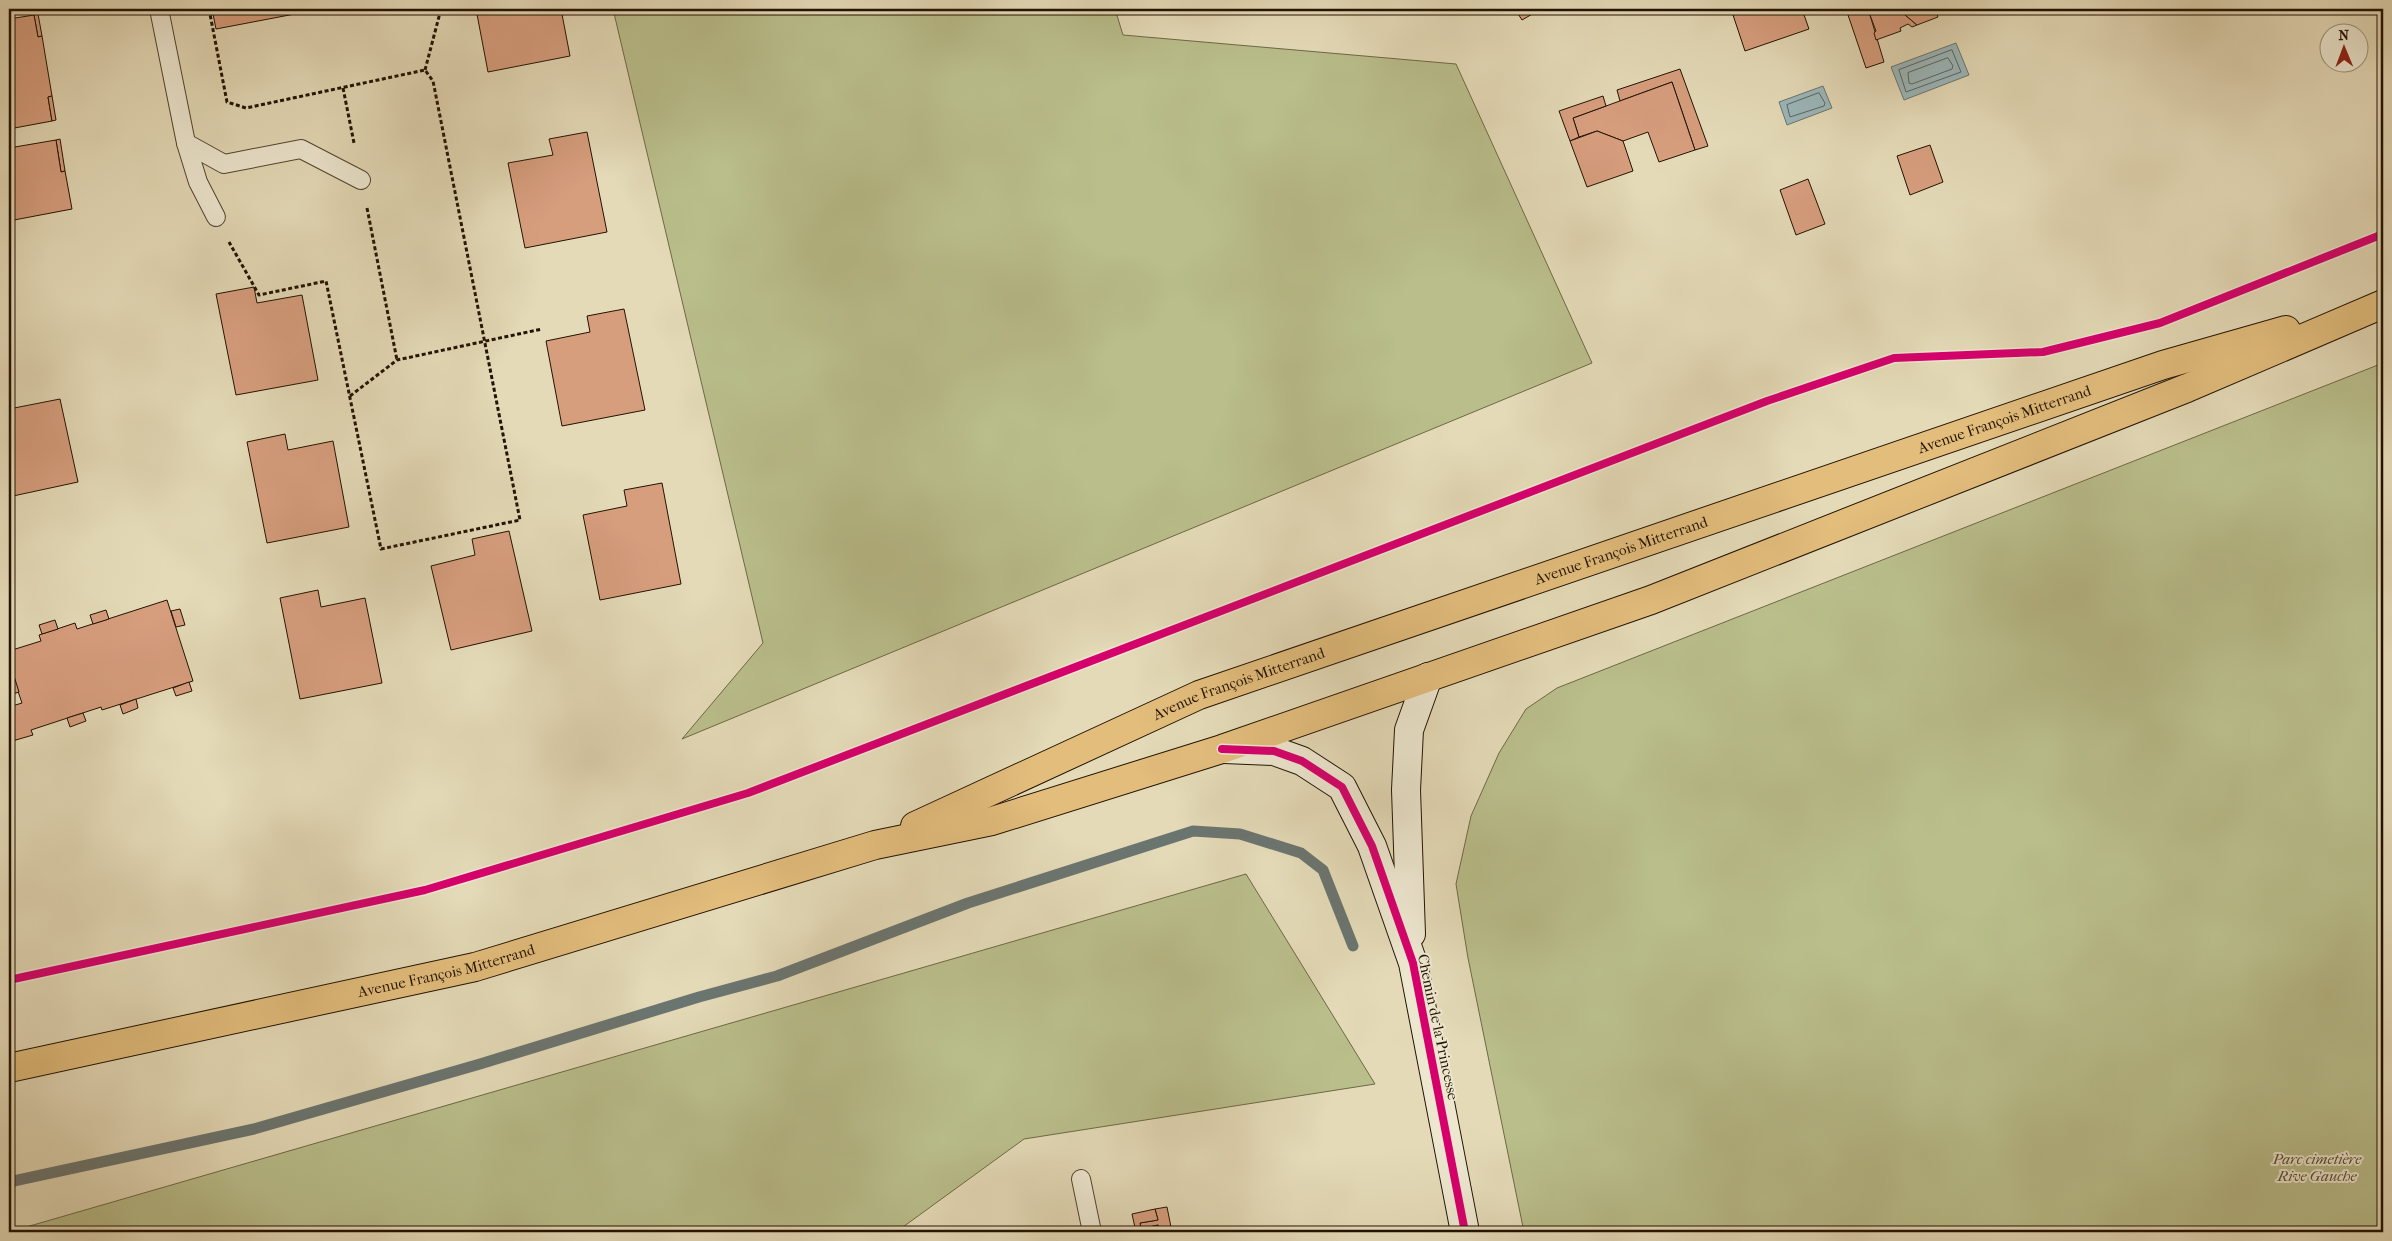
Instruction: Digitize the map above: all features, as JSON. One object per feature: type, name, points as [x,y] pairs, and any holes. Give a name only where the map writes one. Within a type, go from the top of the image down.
[{"type":"main road","name":"Avenue François Mitterrand","points":[[9,1068],[475,967],[875,845],[992,821],[1222,749],[1652,600],[2187,388],[2383,303]]},
{"type":"main road","name":"Avenue François Mitterrand","points":[[875,845],[1199,695],[2163,365],[2383,303]]},
{"type":"street","name":"Chemin de la Princesse","points":[[1412,963],[1406,790],[1409,730],[1428,677]]},
{"type":"street","name":"Chemin de la Princesse","points":[[1222,749],[1274,751],[1302,761],[1342,787],[1372,846],[1412,963],[1465,1232]]},
{"type":"lane","points":[[159,9],[186,143],[198,182],[216,217]]},
{"type":"lane","points":[[186,143],[224,164],[301,149],[361,180]]},
{"type":"lane","points":[[1081,1179],[1092,1232]]},
{"type":"path","points":[[209,9],[227,102],[246,108],[425,70]]},
{"type":"path","points":[[216,217],[259,295],[326,281],[381,549],[520,520],[433,82],[425,70],[441,9]]},
{"type":"path","points":[[343,88],[396,360]]},
{"type":"path","points":[[350,396],[396,360],[542,329]]},
{"type":"green space","points":[[613,9],[1115,9],[1123,35],[1456,64],[1592,363],[682,739],[763,643]]},
{"type":"green space","name":"Parc cimetière Rive Gauche","points":[[2383,363],[2383,1232],[1524,1232],[1468,958],[1456,884],[1471,816],[1499,753],[1526,709],[1557,688]]},
{"type":"green space","points":[[1246,874],[1375,1084],[1024,1139],[896,1232],[9,1232]]},
{"type":"water","points":[[1956,43],[1969,75],[1904,100],[1891,67]]},
{"type":"water","points":[[1823,86],[1832,108],[1787,125],[1779,102]]},
{"type":"building","points":[[212,9],[321,9],[216,29]]},
{"type":"building","points":[[476,9],[561,9],[570,56],[488,72]]},
{"type":"building","points":[[1515,9],[1541,9],[1522,20]]},
{"type":"building","points":[[1731,9],[1802,9],[1809,29],[1745,51]]},
{"type":"building","points":[[1846,9],[1887,9],[1870,15],[1884,62],[1866,68]]},
{"type":"building","points":[[1887,9],[1898,9],[1917,25],[1912,27],[1908,24],[1900,28],[1901,31],[1876,40],[1874,33],[1876,31],[1870,15]]},
{"type":"building","points":[[1898,9],[1935,9],[1938,17],[1917,25]]},
{"type":"building","points":[[38,14],[42,36],[38,37],[34,15]]},
{"type":"building","points":[[34,15],[38,37],[42,36],[52,96],[48,97],[52,121],[9,129],[9,19]]},
{"type":"building","points":[[1680,69],[1708,146],[1695,150],[1672,82],[1620,101],[1617,90]]},
{"type":"building","points":[[1672,82],[1695,150],[1659,162],[1648,132],[1623,141],[1597,131],[1579,137],[1573,118]]},
{"type":"building","points":[[52,96],[56,120],[52,121],[48,97]]},
{"type":"building","points":[[1603,96],[1606,106],[1573,118],[1579,137],[1570,141],[1559,111]]},
{"type":"building","points":[[1597,131],[1623,141],[1633,171],[1587,187],[1570,141]]},
{"type":"building","points":[[587,132],[607,232],[525,248],[508,163],[553,155],[549,139]]},
{"type":"building","points":[[60,139],[65,171],[61,172],[56,140]]},
{"type":"building","points":[[56,140],[61,172],[65,171],[72,209],[14,220],[13,216],[9,217],[9,148]]},
{"type":"building","points":[[1930,145],[1943,182],[1910,195],[1897,156]]},
{"type":"building","points":[[1808,179],[1825,224],[1796,235],[1780,190]]},
{"type":"building","points":[[254,287],[257,303],[302,295],[318,380],[236,395],[216,294]]},
{"type":"building","points":[[624,309],[645,410],[562,426],[546,341],[590,332],[587,316]]},
{"type":"building","points":[[60,399],[78,482],[13,496],[9,478],[9,409]]},
{"type":"building","points":[[285,434],[288,450],[333,441],[349,527],[267,543],[247,442]]},
{"type":"building","points":[[662,483],[681,584],[600,600],[583,515],[627,506],[624,490]]},
{"type":"building","points":[[509,531],[532,631],[451,650],[431,566],[475,555],[472,539]]},
{"type":"building","points":[[318,590],[321,607],[365,598],[382,683],[300,699],[280,598]]},
{"type":"building","points":[[167,600],[193,681],[102,710],[101,707],[31,730],[33,735],[9,742],[9,707],[22,703],[9,665],[9,651],[41,641],[39,635],[75,623],[77,629]]},
{"type":"building","points":[[180,609],[185,625],[176,627],[171,611]]},
{"type":"building","points":[[106,610],[109,619],[93,624],[90,615]]},
{"type":"building","points":[[55,620],[58,629],[42,634],[39,625]]},
{"type":"building","points":[[14,676],[19,692],[10,695],[9,678]]},
{"type":"building","points":[[189,682],[192,691],[176,696],[173,688]]},
{"type":"building","points":[[136,699],[138,708],[123,714],[120,705]]},
{"type":"building","points":[[83,713],[86,721],[70,727],[67,718]]},
{"type":"building","points":[[1167,1207],[1172,1232],[1160,1232],[1158,1225],[1141,1229],[1140,1223],[1158,1220],[1155,1209]]},
{"type":"building","points":[[1155,1209],[1158,1220],[1140,1223],[1141,1229],[1158,1225],[1160,1232],[1136,1232],[1132,1214]]},
{"type":"waterway","points":[[9,1182],[254,1129],[480,1064],[699,997],[777,976],[968,903],[1193,831],[1240,834],[1301,853],[1323,870],[1353,946]]},
{"type":"cycle path","points":[[9,980],[425,890],[748,793],[1767,401],[1894,358],[2043,352],[2160,323],[2383,234]]},
{"type":"cycle path","points":[[1222,749],[1274,751],[1302,761],[1342,787],[1372,846],[1413,963],[1465,1232]]}]
